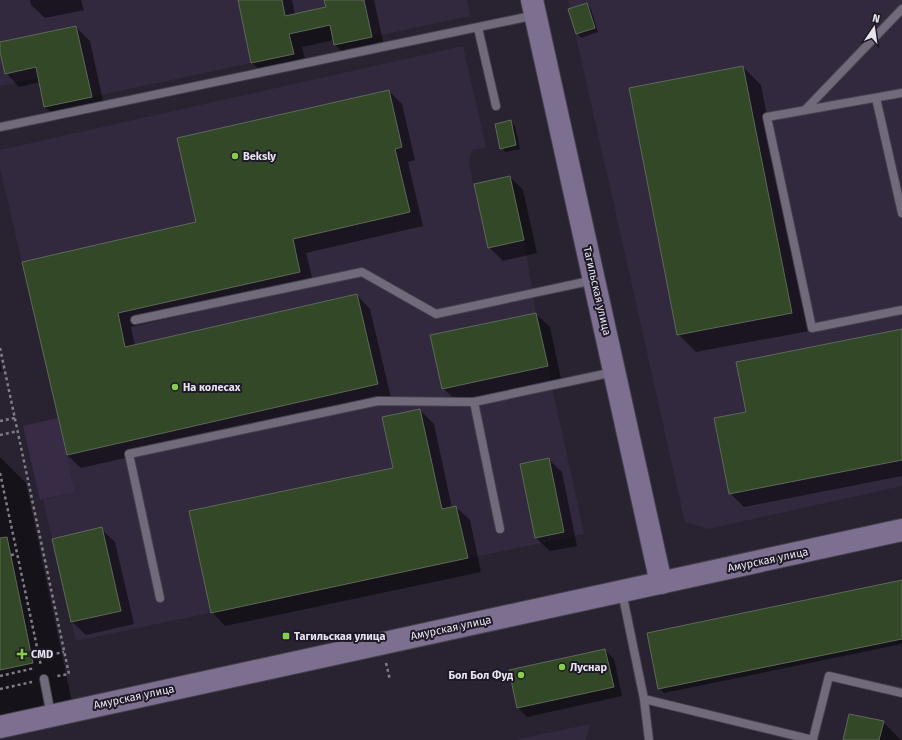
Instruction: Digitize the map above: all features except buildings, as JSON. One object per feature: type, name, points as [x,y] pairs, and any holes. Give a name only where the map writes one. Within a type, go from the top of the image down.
[{"type":"street","name":"Тагильская улица","points":[[534,8],[662,582]]},
{"type":"street","name":"Амурская улица","points":[[0,727],[902,530]]},
{"type":"lane","points":[[0,127],[478,28],[534,8]]},
{"type":"lane","points":[[805,110],[902,8]]},
{"type":"lane","points":[[478,28],[496,106]]},
{"type":"lane","points":[[902,93],[767,117],[812,328],[902,310]]},
{"type":"lane","points":[[876,98],[902,213]]},
{"type":"lane","points":[[136,320],[362,272],[436,314],[594,280]]},
{"type":"lane","points":[[160,598],[128,454],[378,401],[474,402],[615,372]]},
{"type":"lane","points":[[474,402],[500,530]]},
{"type":"lane","points":[[622,591],[644,699],[649,740]]},
{"type":"lane","points":[[644,699],[813,740],[829,676],[902,693]]},
{"type":"lane","points":[[44,679],[51,715]]},
{"type":"path","points":[[0,348],[69,674],[0,689]]},
{"type":"path","points":[[0,421],[15,418]]},
{"type":"path","points":[[0,435],[18,431]]},
{"type":"path","points":[[0,473],[41,667],[0,676]]},
{"type":"path","points":[[11,556],[17,554]]},
{"type":"path","points":[[39,658],[64,652]]},
{"type":"path","points":[[385,661],[390,680]]},
{"type":"shaded area","points":[[0,0],[467,0],[470,16],[334,45],[330,25],[289,34],[294,54],[44,107],[38,78],[0,86]]},
{"type":"shaded area","points":[[568,0],[902,0],[902,486],[708,529],[685,522]]},
{"type":"shaded area","points":[[463,46],[486,147],[472,150],[469,162],[473,184],[510,176],[524,240],[536,313],[584,534],[76,641],[43,500],[75,492],[0,168],[0,150]]},
{"type":"shaded area","points":[[58,418],[75,492],[40,500],[23,426]]},
{"type":"shaded area","points":[[590,724],[586,740],[515,740]]},
{"type":"place","name":"Beksly","points":[[235,156]]},
{"type":"place","name":"На колесах","points":[[175,387]]},
{"type":"place","name":"Тагильская улица","points":[[286,636]]},
{"type":"place","name":"CMD","points":[[22,654]]},
{"type":"place","name":"Луснар","points":[[562,667]]},
{"type":"place","name":"Бол Бол Фуд","points":[[521,675]]}]
